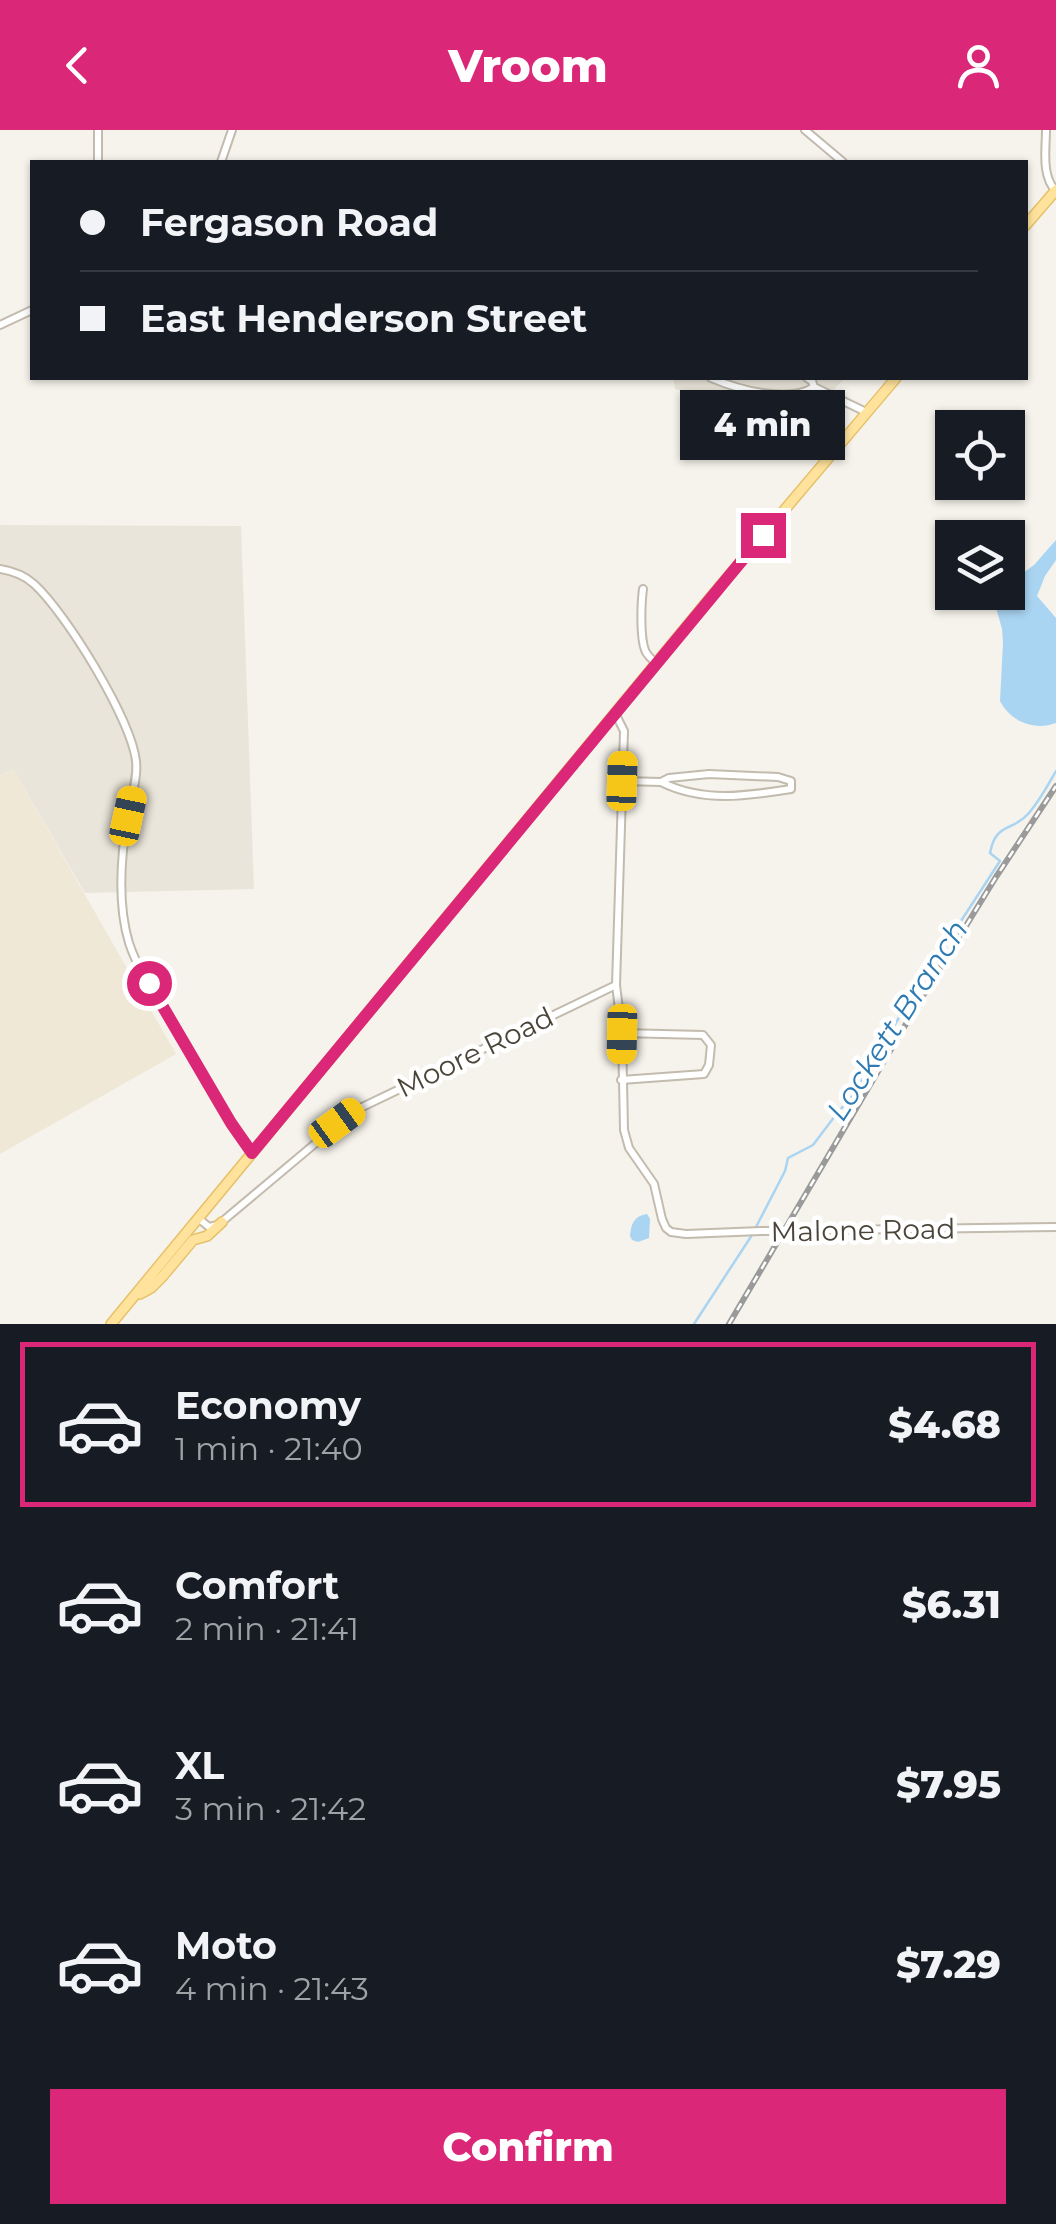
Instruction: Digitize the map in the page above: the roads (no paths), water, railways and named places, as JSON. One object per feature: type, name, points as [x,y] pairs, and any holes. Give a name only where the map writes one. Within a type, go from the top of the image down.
[{"type":"main road","points":[[1028,223],[1056,191]]},
{"type":"main road","points":[[111,1324],[894,380]]},
{"type":"main road","points":[[133,1297],[151,1288],[193,1240],[207,1236],[222,1222]]},
{"type":"street","points":[[98,130],[98,160]]},
{"type":"street","points":[[222,160],[232,130]]},
{"type":"street","points":[[805,130],[841,160]]},
{"type":"street","points":[[1046,130],[1047,177],[1056,191]]},
{"type":"street","points":[[0,325],[30,311]]},
{"type":"street","points":[[718,380],[770,395],[799,394],[814,387]]},
{"type":"street","points":[[810,380],[814,387],[866,412]]},
{"type":"street","points":[[0,569],[24,577],[47,598],[82,648],[124,724],[133,746],[136,770],[123,864],[124,918],[130,944],[149,983],[252,1153]]},
{"type":"street","points":[[643,590],[644,646],[656,664]]},
{"type":"street","points":[[616,713],[624,731],[616,985],[622,1034],[621,1080],[704,1074],[709,1066],[711,1045],[702,1035],[622,1034]]},
{"type":"street","points":[[622,781],[661,782],[677,790],[738,798],[791,789],[791,781],[778,777],[710,774],[661,782]]},
{"type":"street","name":"Moore Road","points":[[222,1222],[354,1111],[616,985]]},
{"type":"street","name":"Malone Road","points":[[621,1080],[625,1139],[654,1184],[662,1219],[671,1232],[1056,1227]]},
{"type":"street","points":[[198,1218],[213,1228],[222,1222]]},
{"type":"water","points":[[1056,540],[1056,560],[1037,596],[1056,618],[1056,723],[1048,725],[1032,725],[1017,719],[1000,701],[1003,643],[997,610],[1025,610],[1025,572]]},
{"type":"water","points":[[647,1214],[649,1238],[632,1240],[634,1221]]},
{"type":"waterway","name":"Lockett Branch","points":[[756,1227],[788,1158],[813,1145],[854,1094],[1000,861],[990,853],[996,836],[1028,814],[1056,771]]},
{"type":"waterway","name":"Lockett Branch","points":[[694,1324],[752,1235]]},
{"type":"railway","points":[[729,1324],[913,1012],[1056,786]]}]
